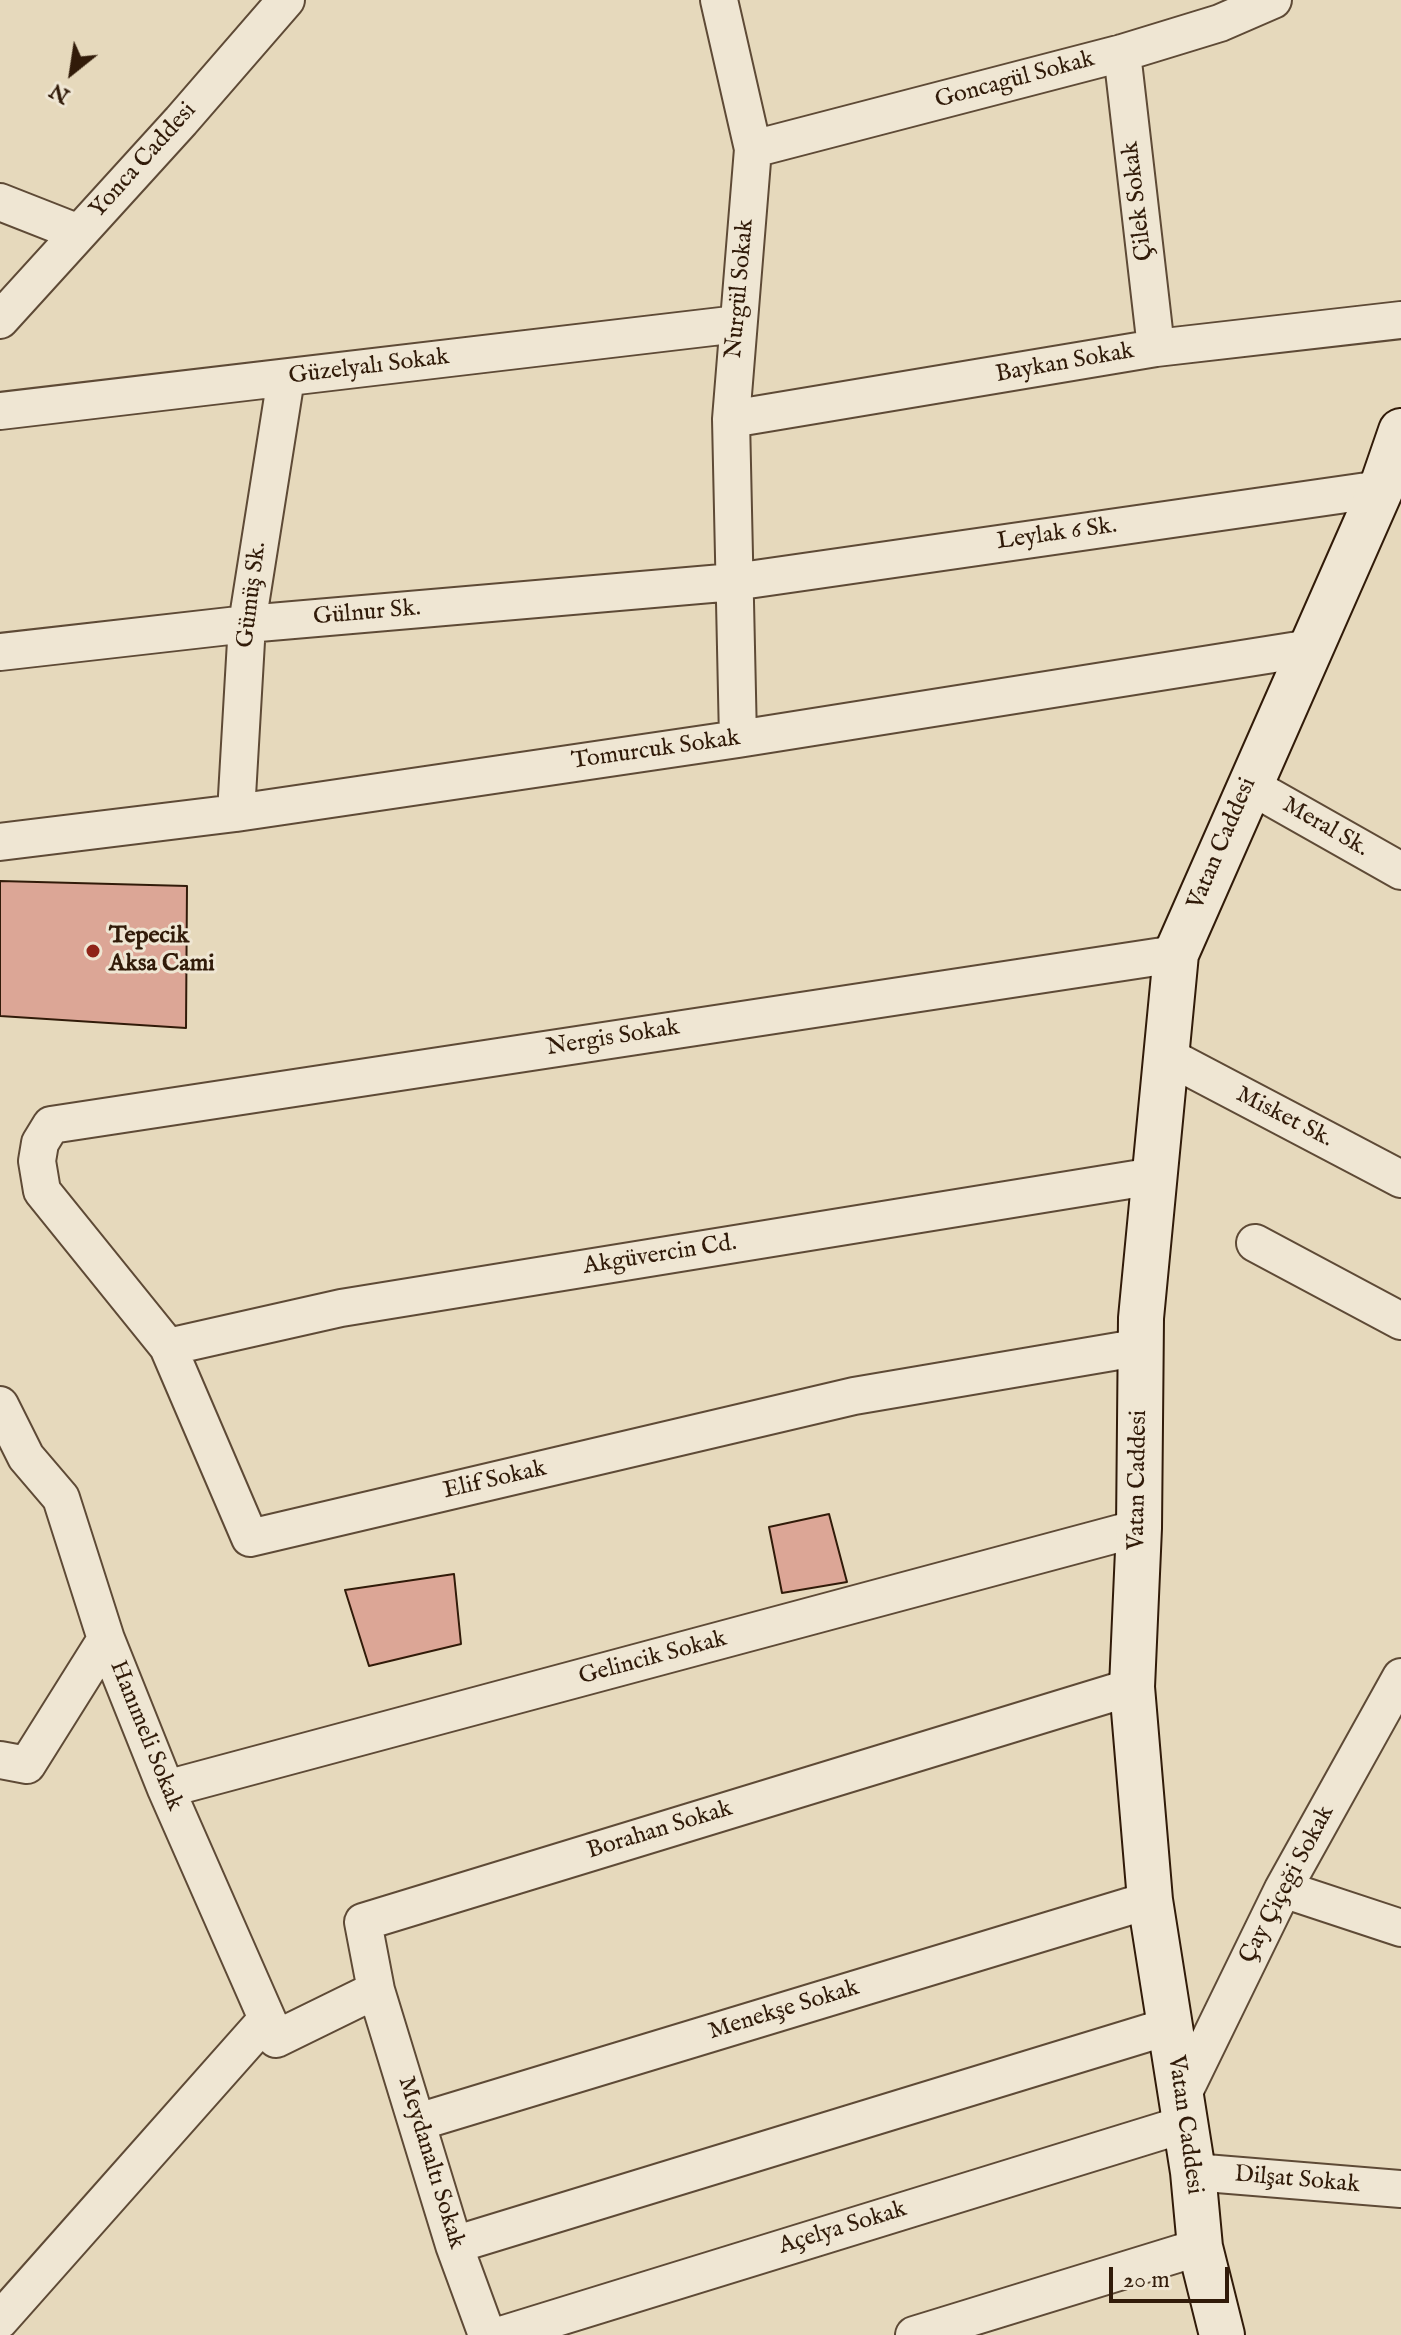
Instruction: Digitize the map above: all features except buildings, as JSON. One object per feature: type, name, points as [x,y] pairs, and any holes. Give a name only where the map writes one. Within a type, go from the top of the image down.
[{"type":"street","name":"Yonca Caddesi","points":[[0,320],[286,0]]},
{"type":"street","name":"Nurgül Sokak","points":[[719,0],[753,149],[731,419],[738,739]]},
{"type":"street","name":"Goncagül Sokak","points":[[753,149],[1122,53],[1220,23],[1273,0]]},
{"type":"street","name":"Çilek Sokak","points":[[1122,53],[1156,348]]},
{"type":"street","points":[[0,202],[79,233]]},
{"type":"street","name":"Baykan Sokak","points":[[731,419],[1156,348],[1401,320]]},
{"type":"street","name":"Güzelyalı Sokak","points":[[0,411],[738,324]]},
{"type":"street","name":"Gümüş Sk.","points":[[236,813],[247,624],[286,378]]},
{"type":"street","name":"Vatan Caddesi","points":[[1222,2335],[1200,2247],[1193,2172],[1150,1900],[1132,1687],[1139,1528],[1141,1318],[1154,1176],[1176,954],[1381,489],[1401,431]]},
{"type":"street","name":"Leylak 6 Sk.","points":[[734,582],[1381,489]]},
{"type":"street","name":"Gülnur Sk.","points":[[0,652],[247,624],[734,582]]},
{"type":"street","name":"Tomurcuk Sokak","points":[[0,842],[236,813],[738,739],[1311,648]]},
{"type":"street","name":"Meral Sk.","points":[[1249,785],[1401,871]]},
{"type":"street","name":"Nergis Sokak","points":[[42,1191],[37,1161],[40,1143],[51,1125],[1176,954]]},
{"type":"street","name":"Misket Sk.","points":[[1167,1056],[1401,1179]]},
{"type":"street","name":"Akgüvercin Cd.","points":[[168,1347],[341,1308],[1154,1176]]},
{"type":"street","name":"Elif Sokak","points":[[42,1191],[168,1347],[250,1538],[854,1396],[1142,1347]]},
{"type":"street","points":[[1255,1243],[1401,1321]]},
{"type":"street","name":"Hanımeli Sokak","points":[[0,1405],[13,1454],[61,1498],[106,1639],[166,1789],[271,2029]]},
{"type":"street","name":"Gelincik Sokak","points":[[166,1789],[1139,1528]]},
{"type":"street","points":[[0,1760],[27,1765],[106,1639]]},
{"type":"street","name":"Borahan Sokak","points":[[376,1990],[363,1922],[1132,1687]]},
{"type":"street","name":"Çay Çiçeği Sokak","points":[[1183,2110],[1283,1889],[1399,1688]]},
{"type":"street","points":[[1283,1889],[1401,1928]]},
{"type":"street","name":"Menekşe Sokak","points":[[418,2122],[1150,1900]]},
{"type":"street","points":[[0,2320],[271,2029],[376,1990]]},
{"type":"street","name":"Meydanaltı Sokak","points":[[376,1990],[454,2245],[487,2335]]},
{"type":"street","points":[[454,2245],[1170,2026]]},
{"type":"street","name":"Açelya Sokak","points":[[501,2335],[1183,2110]]},
{"type":"street","name":"Dilşat Sokak","points":[[1193,2172],[1401,2189]]},
{"type":"street","points":[[914,2335],[1200,2247]]},
{"type":"place","name":"Tepecik Aksa Cami","points":[[93,951]]}]
